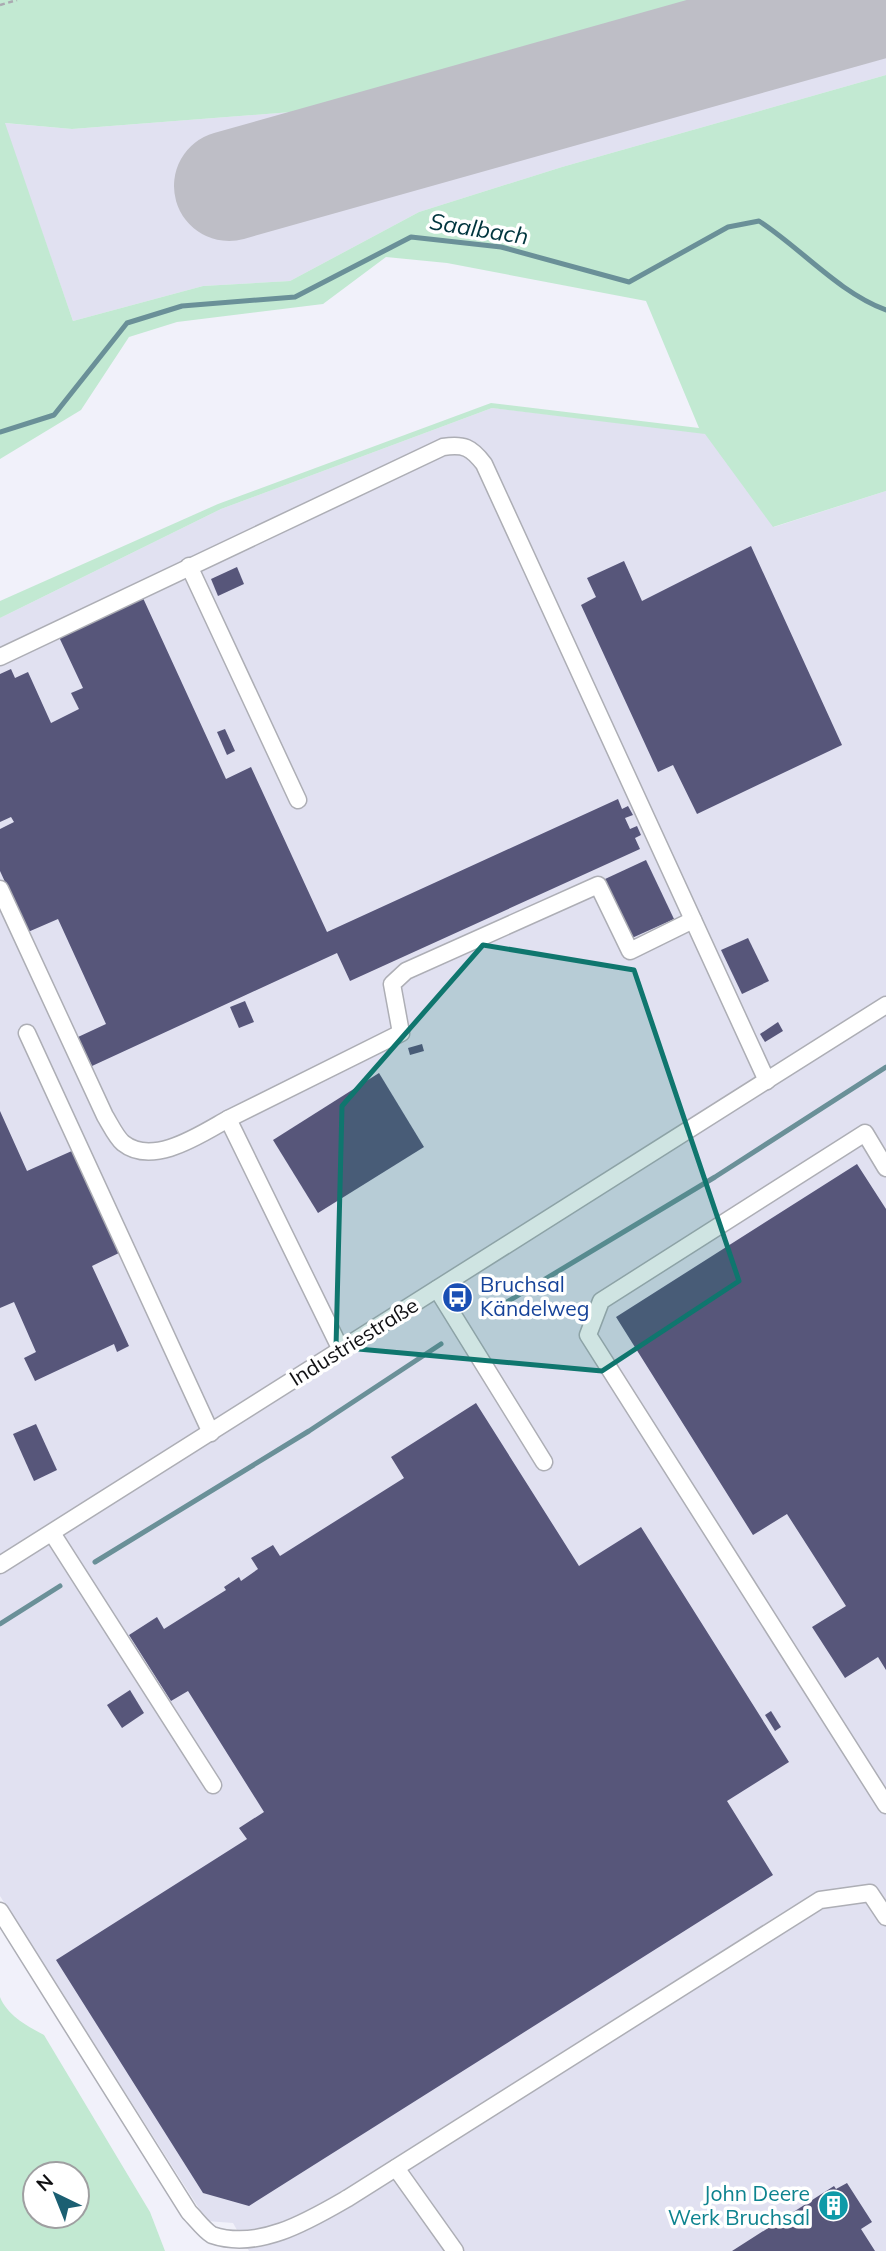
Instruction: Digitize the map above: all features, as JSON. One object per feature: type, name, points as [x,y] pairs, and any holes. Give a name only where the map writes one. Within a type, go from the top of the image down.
[{"type":"street","points":[[0,657],[443,447],[462,445],[474,450],[484,464],[767,1081]]},
{"type":"street","points":[[190,566],[298,800]]},
{"type":"street","points":[[0,889],[105,1116],[122,1143],[144,1153],[187,1141],[401,1033],[392,984],[406,971],[598,885],[630,951],[693,920]]},
{"type":"street","name":"Industriestraße","points":[[0,1565],[341,1350],[441,1295],[886,1005]]},
{"type":"street","points":[[27,1033],[211,1433]]},
{"type":"street","points":[[228,1119],[341,1350]]},
{"type":"street","points":[[886,1168],[865,1133],[601,1301],[588,1335],[886,1805]]},
{"type":"street","points":[[441,1295],[544,1462]]},
{"type":"street","points":[[52,1533],[213,1785]]},
{"type":"street","points":[[0,1911],[189,2211],[212,2235],[247,2245],[276,2240],[396,2168],[820,1899],[870,1893],[886,1917]]},
{"type":"street","points":[[396,2168],[456,2251]]},
{"type":"path","points":[[0,5],[17,0]]},
{"type":"highlighted area","points":[[483,945],[634,970],[739,1281],[602,1371],[336,1347],[342,1106]]},
{"type":"shaded area","points":[[696,0],[886,0],[886,75],[562,167],[419,212],[290,281],[203,286],[73,321],[4,123],[72,129],[317,110]]},
{"type":"shaded area","points":[[492,408],[706,433],[774,527],[886,491],[886,2251],[249,2251],[233,2223],[207,2221],[0,1896],[0,618],[221,509]]},
{"type":"green space","points":[[0,0],[696,0],[317,110],[72,129],[5,123],[73,321],[203,286],[290,281],[419,212],[562,167],[886,75],[886,491],[773,527],[705,434],[492,408],[221,509],[0,618],[0,601],[218,504],[491,403],[699,428],[646,301],[447,263],[386,257],[323,304],[177,322],[129,337],[81,410],[0,459]]},
{"type":"green space","points":[[0,1997],[13,2015],[44,2035],[150,2212],[165,2251],[0,2251]]},
{"type":"building","points":[[751,546],[842,745],[697,814],[673,765],[658,772],[581,605],[596,597],[587,578],[624,561],[642,601]]},
{"type":"building","points":[[237,567],[244,584],[218,596],[211,579]]},
{"type":"building","points":[[143,598],[226,779],[251,767],[327,932],[618,799],[622,809],[628,806],[633,815],[625,818],[630,829],[637,826],[641,835],[635,838],[640,849],[350,981],[337,953],[92,1066],[78,1037],[106,1024],[58,919],[28,932],[0,871],[0,829],[14,822],[11,817],[0,822],[0,674],[11,669],[15,678],[28,672],[51,723],[79,709],[71,693],[83,688],[59,637]]},
{"type":"building","points":[[225,729],[235,751],[227,755],[217,732]]},
{"type":"building","points":[[646,860],[674,919],[632,938],[605,879]]},
{"type":"building","points":[[748,938],[769,981],[742,994],[721,950]]},
{"type":"building","points":[[245,1001],[254,1022],[239,1028],[230,1007]]},
{"type":"building","points":[[778,1022],[783,1031],[765,1042],[760,1034]]},
{"type":"building","points":[[422,1044],[424,1051],[410,1055],[408,1048]]},
{"type":"building","points":[[379,1073],[424,1147],[318,1213],[273,1140]]},
{"type":"building","points":[[0,1111],[27,1171],[74,1150],[121,1252],[92,1266],[129,1346],[117,1352],[114,1344],[35,1381],[24,1358],[36,1352],[14,1302],[0,1308]]},
{"type":"building","points":[[857,1164],[886,1209],[886,1670],[878,1657],[845,1678],[812,1627],[846,1606],[787,1514],[753,1535],[616,1317]]},
{"type":"building","points":[[476,1403],[579,1566],[641,1527],[789,1762],[727,1801],[773,1875],[249,2206],[203,2193],[56,1960],[247,1839],[239,1828],[264,1812],[188,1691],[171,1701],[129,1635],[157,1617],[164,1629],[226,1590],[224,1587],[239,1577],[241,1581],[258,1569],[251,1558],[273,1545],[280,1556],[404,1478],[391,1457]]},
{"type":"building","points":[[36,1424],[57,1470],[34,1481],[13,1434]]},
{"type":"building","points":[[130,1690],[144,1713],[122,1728],[107,1705]]},
{"type":"building","points":[[771,1711],[781,1727],[775,1731],[765,1715]]},
{"type":"building","name":"John Deere Werk Bruchsal","points":[[847,2183],[872,2222],[861,2229],[875,2251],[732,2251],[834,2186],[836,2189]]},
{"type":"waterway","name":"Saalbach","points":[[0,432],[54,415],[127,323],[182,306],[295,297],[411,237],[501,247],[629,282],[728,227],[759,221],[836,281],[886,310]]},
{"type":"waterway","points":[[482,1317],[715,1177],[886,1067]]},
{"type":"waterway","points":[[95,1562],[309,1431],[441,1344]]},
{"type":"waterway","points":[[0,1624],[60,1586]]},
{"type":"runway","points":[[229,186],[886,1]]},
{"type":"place","name":"Bruchsal Kändelweg","points":[[457,1297]]},
{"type":"place","name":"John Deere Werk Bruchsal","points":[[833,2206]]}]
